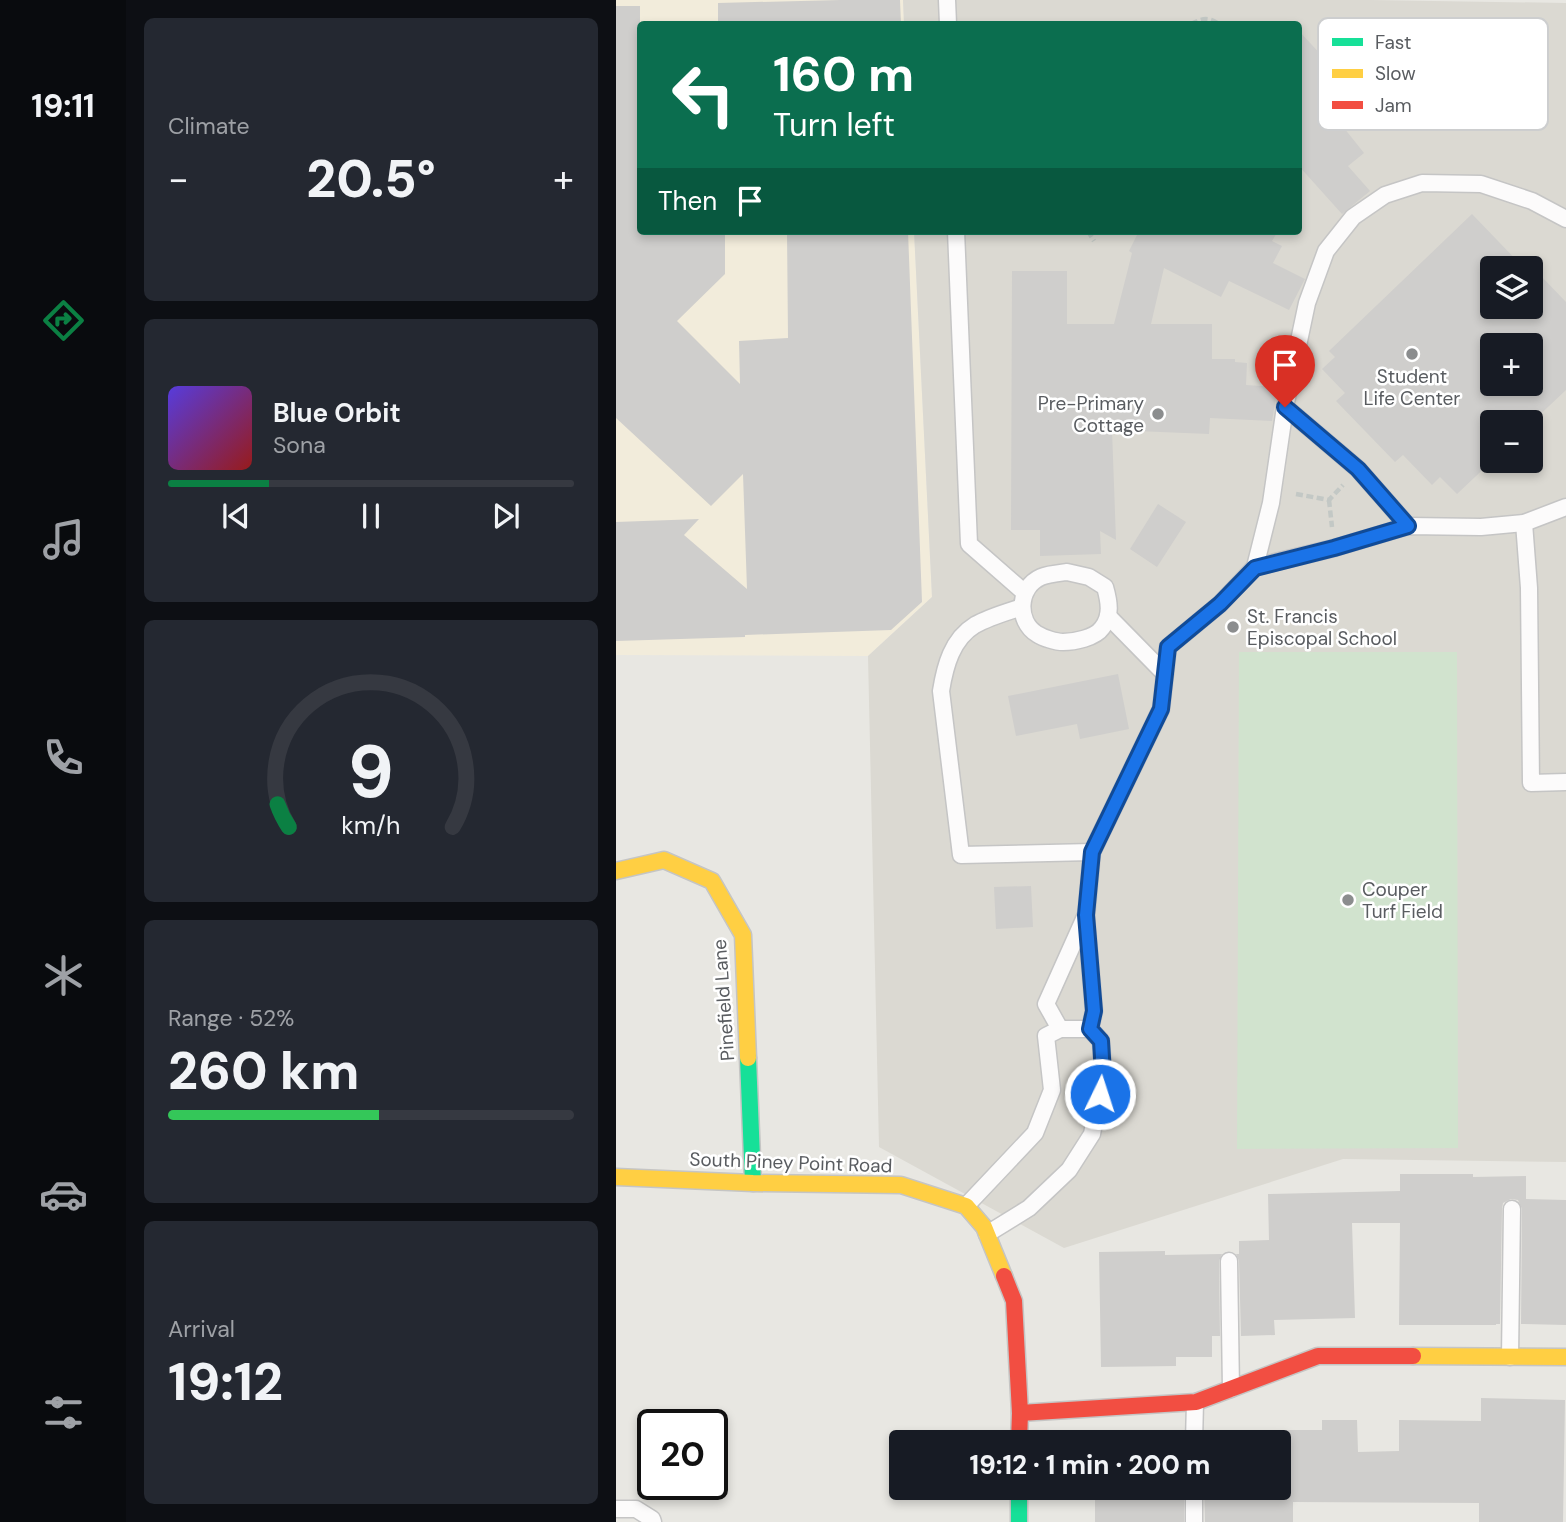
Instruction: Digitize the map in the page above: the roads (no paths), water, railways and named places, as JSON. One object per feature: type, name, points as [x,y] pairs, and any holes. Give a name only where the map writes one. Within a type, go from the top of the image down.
[{"type":"street","name":"Pinefield Lane","points":[[616,871],[664,860],[712,881],[743,935],[753,1183]]},
{"type":"street","name":"South Piney Point Road","points":[[616,1177],[753,1183],[901,1185],[966,1206]]},
{"type":"street","points":[[966,1206],[984,1227],[1014,1301],[1020,1430]]},
{"type":"street","points":[[1020,1413],[1195,1402],[1318,1356],[1566,1357]]},
{"type":"street","points":[[1019,1500],[1019,1522]]},
{"type":"lane","points":[[947,0],[948,21]]},
{"type":"lane","points":[[1090,1029],[1094,1011],[1086,915],[1092,852],[1161,709],[1168,647],[1220,604],[1255,568],[1273,490],[1285,407],[1307,303],[1326,251],[1353,217],[1385,195],[1422,183],[1481,184],[1532,201],[1566,219]]},
{"type":"lane","points":[[956,235],[969,544],[1023,599],[1025,621],[1037,634],[1060,642],[1085,638],[1102,630],[1110,602],[1105,587],[1089,577],[1067,572],[1039,577],[1023,599],[974,625],[950,653],[940,691],[961,855],[1092,852]]},
{"type":"lane","points":[[1285,407],[1358,469],[1408,526]]},
{"type":"lane","points":[[1255,568],[1408,526],[1481,527],[1524,523],[1566,507]]},
{"type":"lane","points":[[1524,523],[1529,588],[1531,783],[1566,782]]},
{"type":"lane","points":[[1108,616],[1165,674]]},
{"type":"lane","points":[[1060,1029],[1046,1004],[1086,915]]},
{"type":"lane","points":[[966,1206],[1035,1133],[1052,1090],[1046,1036],[1060,1029],[1090,1029],[1101,1041],[1103,1074],[1092,1134],[1069,1170],[1029,1208],[987,1234]]},
{"type":"lane","points":[[1510,1357],[1512,1209]]},
{"type":"lane","points":[[1229,1261],[1231,1389]]},
{"type":"lane","points":[[1194,1430],[1195,1402]]},
{"type":"lane","points":[[1194,1500],[1194,1522]]},
{"type":"lane","points":[[616,1509],[636,1509],[653,1522]]},
{"type":"place","name":"Student Life Center","points":[[1412,354]]},
{"type":"place","name":"Pre-Primary Cottage","points":[[1158,414]]},
{"type":"place","name":"St. Francis Episcopal School","points":[[1233,627]]},
{"type":"place","name":"Couper Turf Field","points":[[1348,900]]}]
